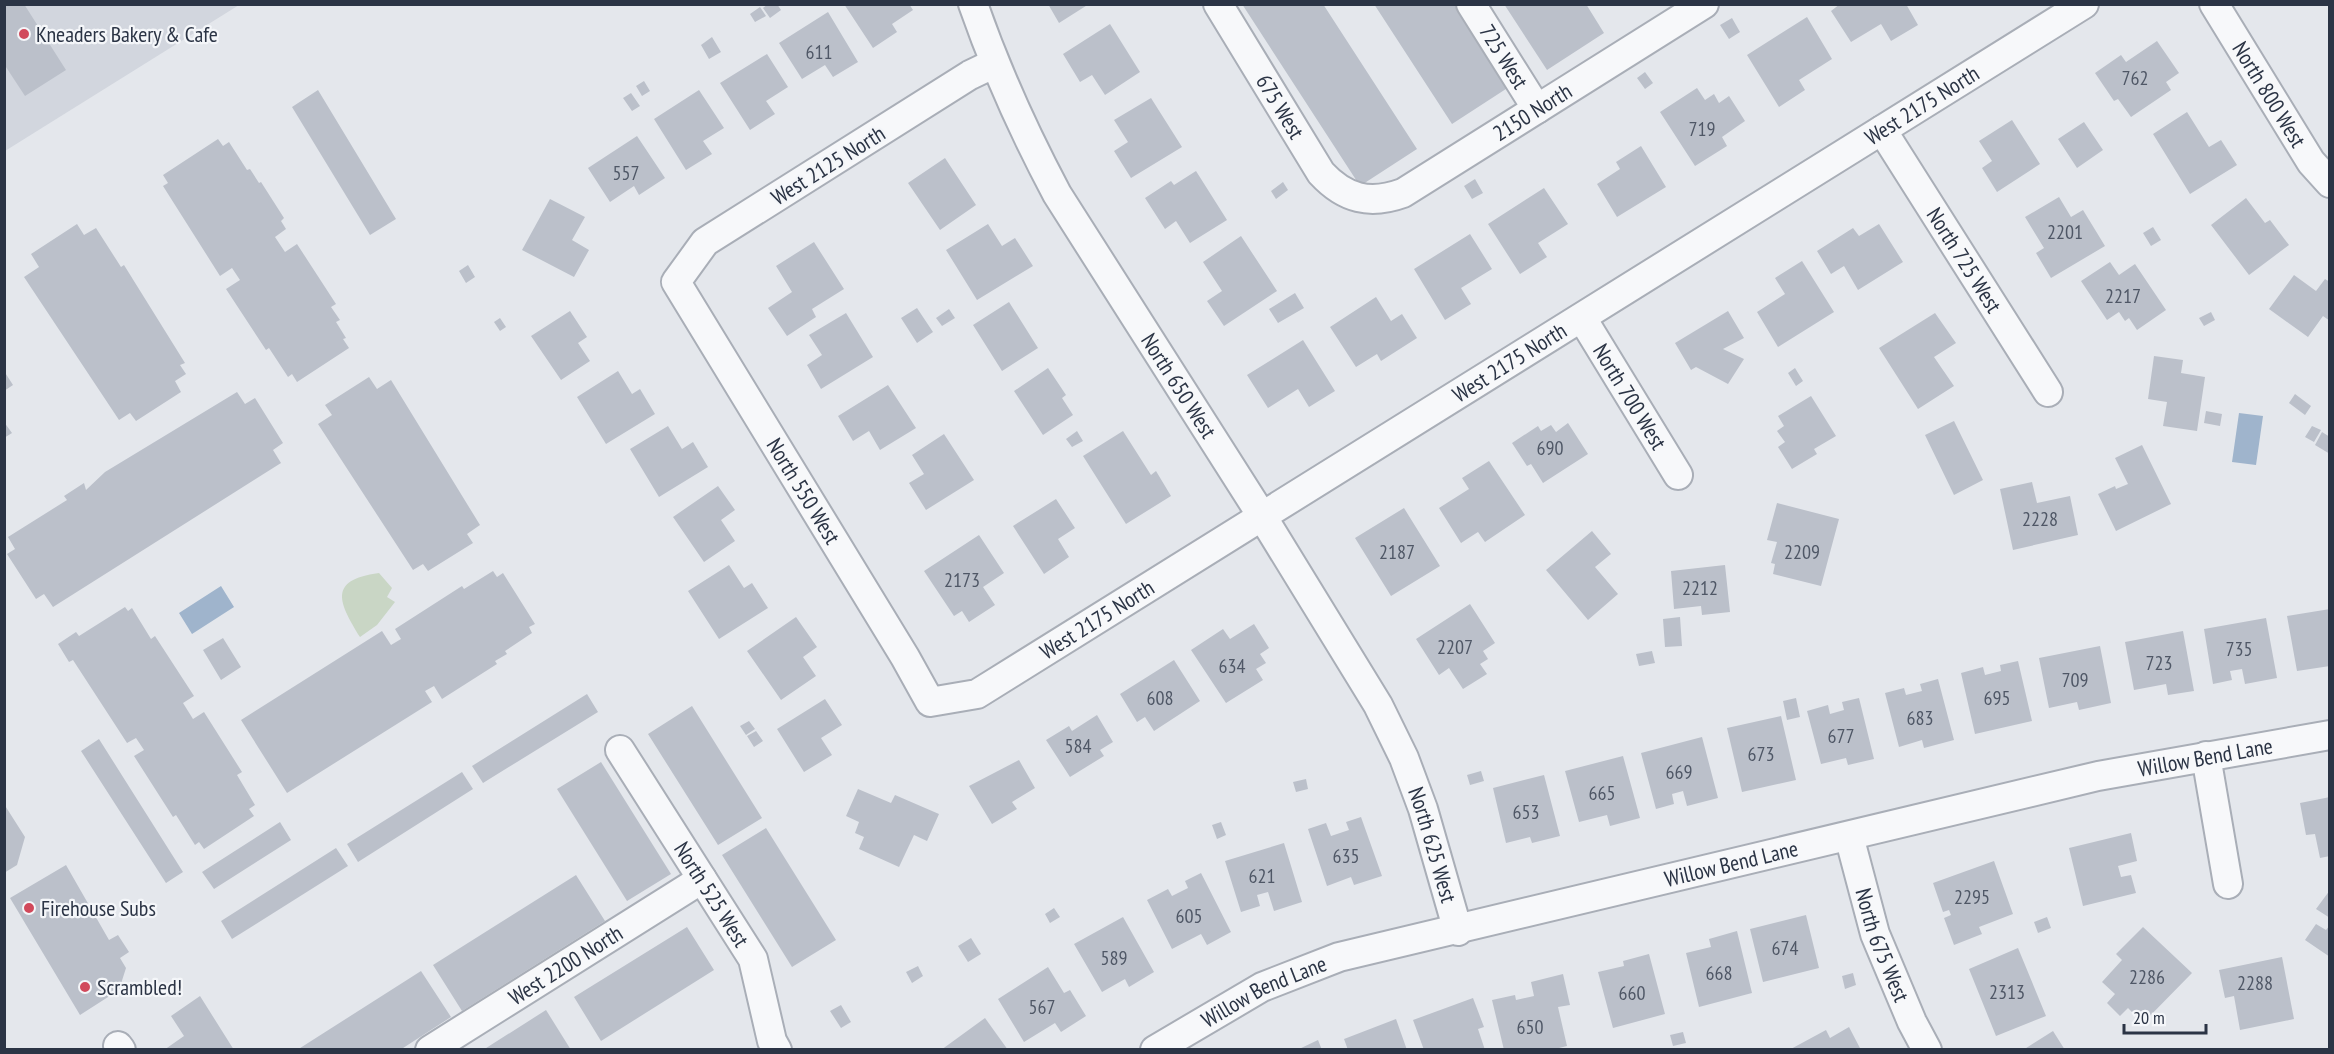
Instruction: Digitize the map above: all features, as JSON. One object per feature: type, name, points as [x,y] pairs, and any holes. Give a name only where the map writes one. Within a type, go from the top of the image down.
[{"type":"street","name":"North 650 West","points":[[973,4],[993,64],[1028,141],[1057,194],[1262,516],[1378,705],[1404,758]]},
{"type":"street","name":"675 West","points":[[1218,4],[1321,173],[1331,184],[1355,198]]},
{"type":"street","name":"725 West","points":[[1471,4],[1537,109]]},
{"type":"street","name":"2150 North","points":[[1355,198],[1368,200],[1403,193],[1704,4]]},
{"type":"street","name":"West 2175 North","points":[[930,702],[977,694],[2084,4]]},
{"type":"street","name":"North 800 West","points":[[2214,4],[2311,162],[2330,183]]},
{"type":"street","name":"West 2125 North","points":[[676,282],[705,242],[970,75],[993,64]]},
{"type":"street","name":"North 725 West","points":[[1882,130],[2048,392]]},
{"type":"street","name":"North 550 West","points":[[676,282],[905,657],[930,702]]},
{"type":"street","name":"North 700 West","points":[[1582,318],[1678,475]]},
{"type":"street","name":"Willow Bend Lane","points":[[1155,1050],[1262,987],[1339,957],[1458,931],[2098,776],[2330,735]]},
{"type":"street","name":"North 525 West","points":[[620,750],[753,959],[768,1047]]},
{"type":"street","points":[[2206,756],[2228,884]]},
{"type":"street","name":"North 625 West","points":[[1404,758],[1426,820],[1458,931]]},
{"type":"street","name":"North 675 West","points":[[1849,836],[1875,934],[1912,1022],[1928,1050]]},
{"type":"street","name":"West 2200 North","points":[[430,1050],[702,879]]},
{"type":"shaded area","points":[[5,5],[239,5],[5,151]]},
{"type":"green space","points":[[379,573],[392,588],[387,597],[395,602],[377,625],[360,637],[343,604],[344,588],[351,581],[362,576]]},
{"type":"water","points":[[2239,413],[2263,416],[2256,465],[2232,462]]},
{"type":"water","points":[[221,586],[234,607],[192,634],[179,613]]},
{"type":"building","name":"Kneaders Bakery & Cafe","points":[[4,4],[24,4],[66,70],[25,96],[4,64]]},
{"type":"building","points":[[768,4],[777,4],[781,10],[770,18],[763,8]]},
{"type":"building","points":[[844,4],[909,4],[913,10],[892,24],[897,32],[873,48]]},
{"type":"building","points":[[1048,4],[1089,4],[1059,23]]},
{"type":"building","points":[[1242,4],[1323,4],[1417,149],[1360,186]]},
{"type":"building","points":[[1374,4],[1455,4],[1509,87],[1452,124]]},
{"type":"building","points":[[1504,4],[1586,4],[1604,33],[1547,70]]},
{"type":"building","points":[[1840,4],[1906,4],[1918,25],[1891,41],[1881,24],[1851,42],[1831,11]]},
{"type":"building","points":[[760,7],[766,16],[755,22],[750,14]]},
{"type":"building","points":[[828,12],[858,62],[833,77],[825,65],[802,79],[779,43]]},
{"type":"building","points":[[1807,17],[1832,59],[1799,80],[1805,90],[1779,107],[1747,55]]},
{"type":"building","points":[[1732,18],[1740,32],[1729,39],[1720,25]]},
{"type":"building","points":[[1110,24],[1140,72],[1105,95],[1092,75],[1080,82],[1063,54]]},
{"type":"building","points":[[712,37],[721,52],[709,59],[701,45]]},
{"type":"building","points":[[2157,41],[2179,73],[2166,82],[2171,90],[2131,117],[2118,99],[2114,101],[2095,73],[2121,55],[2126,62]]},
{"type":"building","points":[[767,54],[788,87],[766,101],[775,114],[750,130],[720,83]]},
{"type":"building","points":[[1645,72],[1653,83],[1645,89],[1637,78]]},
{"type":"building","points":[[644,81],[650,91],[642,96],[636,86]]},
{"type":"building","points":[[1697,88],[1705,100],[1714,94],[1719,103],[1729,96],[1745,121],[1722,137],[1727,146],[1695,166],[1660,112]]},
{"type":"building","points":[[318,90],[396,219],[370,235],[292,107]]},
{"type":"building","points":[[699,90],[724,128],[703,141],[712,154],[686,170],[654,119]]},
{"type":"building","points":[[631,93],[640,106],[632,111],[623,98]]},
{"type":"building","points":[[1151,98],[1182,147],[1131,178],[1114,151],[1128,142],[1114,120]]},
{"type":"building","points":[[2187,112],[2209,147],[2221,140],[2237,165],[2190,194],[2153,134]]},
{"type":"building","points":[[2012,120],[2040,164],[1997,192],[1982,168],[1992,161],[1979,141]]},
{"type":"building","points":[[2084,122],[2103,150],[2077,168],[2058,139]]},
{"type":"building","points":[[637,136],[665,178],[639,195],[634,186],[610,202],[588,168]]},
{"type":"building","points":[[218,139],[223,146],[229,142],[247,170],[250,169],[259,183],[261,182],[284,218],[281,221],[286,229],[275,237],[285,252],[297,244],[336,304],[331,307],[340,320],[336,322],[349,348],[297,382],[292,374],[288,377],[269,348],[266,350],[226,289],[240,280],[232,268],[220,276],[163,186],[168,183],[163,175]]},
{"type":"building","points":[[1641,146],[1666,187],[1617,217],[1597,184],[1620,169],[1616,162]]},
{"type":"building","points":[[945,158],[976,205],[940,230],[908,183]]},
{"type":"building","points":[[1196,171],[1227,220],[1190,243],[1176,221],[1165,229],[1145,198],[1171,181],[1174,185]]},
{"type":"building","points":[[1475,179],[1483,193],[1472,199],[1464,186]]},
{"type":"building","points":[[1283,182],[1288,190],[1276,199],[1271,191]]},
{"type":"building","points":[[1544,188],[1568,224],[1538,243],[1547,257],[1520,274],[1488,224]]},
{"type":"building","points":[[2059,197],[2071,217],[2083,210],[2105,246],[2051,278],[2036,253],[2044,248],[2025,217]]},
{"type":"building","points":[[2246,198],[2265,223],[2270,220],[2289,245],[2249,275],[2211,225]]},
{"type":"building","points":[[550,199],[585,217],[572,240],[589,250],[574,277],[522,250]]},
{"type":"building","points":[[77,224],[84,235],[96,228],[121,267],[124,265],[185,363],[180,365],[186,374],[175,381],[181,392],[136,421],[130,413],[119,420],[24,277],[39,267],[31,254]]},
{"type":"building","points":[[988,224],[1002,246],[1015,238],[1033,266],[977,300],[946,250]]},
{"type":"building","points":[[1879,224],[1903,262],[1858,290],[1844,266],[1831,274],[1817,251],[1853,228],[1859,236]]},
{"type":"building","points":[[2153,227],[2161,240],[2151,246],[2143,233]]},
{"type":"building","points":[[1470,234],[1492,269],[1461,288],[1471,304],[1445,320],[1414,269]]},
{"type":"building","points":[[1241,236],[1277,291],[1224,326],[1207,301],[1222,291],[1203,262]]},
{"type":"building","points":[[814,242],[844,289],[812,309],[816,317],[787,336],[768,308],[792,292],[776,266]]},
{"type":"building","points":[[1802,261],[1834,312],[1778,347],[1757,312],[1785,294],[1775,278]]},
{"type":"building","points":[[2110,262],[2119,275],[2135,264],[2166,310],[2137,330],[2129,318],[2125,321],[2119,312],[2107,320],[2081,281]]},
{"type":"building","points":[[468,265],[475,277],[466,283],[459,271]]},
{"type":"building","points":[[2294,275],[2316,291],[2325,279],[2330,282],[2330,321],[2323,316],[2308,337],[2269,309]]},
{"type":"building","points":[[1295,293],[1304,308],[1278,323],[1269,309]]},
{"type":"building","points":[[1376,297],[1391,321],[1402,314],[1417,338],[1381,361],[1377,354],[1356,367],[1330,327]]},
{"type":"building","points":[[1009,302],[1038,348],[1002,371],[973,325]]},
{"type":"building","points":[[917,308],[933,332],[917,343],[901,318]]},
{"type":"building","points":[[949,309],[955,318],[942,326],[936,318]]},
{"type":"building","points":[[570,311],[587,337],[578,343],[590,361],[561,380],[531,336]]},
{"type":"building","points":[[1728,311],[1744,338],[1723,349],[1744,359],[1728,384],[1696,367],[1691,370],[1675,343]]},
{"type":"building","points":[[2211,312],[2215,320],[2204,326],[2199,318]]},
{"type":"building","points":[[846,313],[873,357],[821,389],[807,365],[822,355],[809,335]]},
{"type":"building","points":[[1935,313],[1956,343],[1934,357],[1954,386],[1918,409],[1879,348]]},
{"type":"building","points":[[500,318],[506,327],[500,331],[494,322]]},
{"type":"building","points":[[1303,340],[1335,391],[1309,407],[1298,389],[1268,408],[1247,375]]},
{"type":"building","points":[[2154,356],[2183,360],[2181,373],[2205,377],[2197,431],[2163,426],[2167,402],[2148,399]]},
{"type":"building","points":[[1048,368],[1066,395],[1062,398],[1073,415],[1043,435],[1014,391]]},
{"type":"building","points":[[1795,368],[1803,381],[1796,386],[1788,373]]},
{"type":"building","points":[[4,371],[13,385],[4,391]]},
{"type":"building","points":[[618,371],[632,394],[640,389],[655,414],[606,444],[577,397]]},
{"type":"building","points":[[369,377],[377,389],[391,380],[480,525],[467,534],[473,543],[428,571],[423,564],[413,570],[318,424],[332,415],[325,405]]},
{"type":"building","points":[[888,385],[916,428],[880,450],[869,431],[853,441],[838,416]]},
{"type":"building","points":[[237,392],[245,404],[255,398],[283,443],[273,450],[281,463],[53,607],[44,594],[36,599],[7,554],[15,549],[8,537],[67,500],[64,496],[84,483],[86,490],[105,472]]},
{"type":"building","points":[[2295,394],[2311,406],[2305,415],[2289,403]]},
{"type":"building","points":[[1811,396],[1836,436],[1814,449],[1817,454],[1792,469],[1778,447],[1785,442],[1777,431],[1784,426],[1778,416]]},
{"type":"building","points":[[2206,411],[2222,414],[2220,426],[2204,423]]},
{"type":"building","points":[[1954,421],[1983,480],[1954,495],[1925,435]]},
{"type":"building","points":[[4,422],[12,433],[4,438]]},
{"type":"building","points":[[1568,423],[1588,454],[1543,483],[1531,464],[1527,466],[1512,443],[1538,426],[1541,431],[1551,425],[1556,432]]},
{"type":"building","points":[[668,426],[682,449],[693,442],[708,467],[659,497],[630,449]]},
{"type":"building","points":[[2312,426],[2321,430],[2314,442],[2305,437]]},
{"type":"building","points":[[1077,431],[1083,441],[1072,447],[1066,439]]},
{"type":"building","points":[[1123,431],[1151,475],[1156,471],[1171,496],[1126,524],[1083,456]]},
{"type":"building","points":[[2322,432],[2330,437],[2330,454],[2315,445]]},
{"type":"building","points":[[944,434],[974,480],[926,510],[909,483],[924,474],[912,455]]},
{"type":"building","points":[[2142,445],[2171,504],[2116,531],[2098,494],[2115,486],[2116,489],[2128,484],[2115,458]]},
{"type":"building","points":[[1489,461],[1525,515],[1485,542],[1478,532],[1461,543],[1439,508],[1469,489],[1462,478]]},
{"type":"building","points":[[2032,482],[2037,503],[2070,496],[2078,535],[2013,550],[2000,489]]},
{"type":"building","points":[[718,486],[735,510],[721,520],[735,541],[704,562],[673,517]]},
{"type":"building","points":[[1056,499],[1075,528],[1058,539],[1069,557],[1044,574],[1013,526]]},
{"type":"building","points":[[1777,503],[1839,519],[1821,586],[1773,574],[1775,564],[1771,563],[1777,542],[1767,540]]},
{"type":"building","points":[[1404,508],[1440,566],[1391,596],[1355,538]]},
{"type":"building","points":[[1592,531],[1611,554],[1595,567],[1618,594],[1588,620],[1546,570]]},
{"type":"building","points":[[979,535],[1004,573],[983,587],[995,605],[969,622],[962,611],[954,616],[924,571]]},
{"type":"building","points":[[729,565],[744,588],[752,583],[768,608],[719,639],[688,591]]},
{"type":"building","points":[[1725,565],[1730,612],[1702,615],[1701,606],[1674,609],[1671,571]]},
{"type":"building","points":[[493,571],[497,577],[503,573],[535,624],[529,627],[532,633],[505,651],[507,654],[495,661],[497,664],[442,699],[434,686],[425,691],[432,702],[287,793],[241,720],[382,631],[391,645],[401,639],[395,629],[462,586],[464,589]]},
{"type":"building","points":[[1470,604],[1495,643],[1483,651],[1488,659],[1480,664],[1487,674],[1463,689],[1449,668],[1439,675],[1416,639]]},
{"type":"building","points":[[125,607],[128,611],[132,608],[151,639],[155,636],[194,696],[183,703],[193,719],[204,712],[242,772],[237,775],[255,805],[249,809],[254,816],[204,849],[199,842],[195,845],[176,815],[173,817],[134,756],[144,750],[136,738],[127,743],[73,660],[69,662],[58,644],[76,632],[79,636]]},
{"type":"building","points":[[2330,609],[2330,666],[2297,671],[2287,616]]},
{"type":"building","points":[[796,617],[817,647],[803,657],[816,676],[781,700],[747,651]]},
{"type":"building","points":[[1680,617],[1682,646],[1665,647],[1663,619]]},
{"type":"building","points":[[2266,618],[2277,678],[2245,684],[2242,669],[2230,671],[2232,680],[2213,684],[2204,629]]},
{"type":"building","points":[[1254,624],[1269,648],[1260,654],[1266,663],[1256,669],[1263,680],[1226,703],[1191,650],[1223,629],[1230,639]]},
{"type":"building","points":[[2183,631],[2194,691],[2168,695],[2166,684],[2134,690],[2125,642]]},
{"type":"building","points":[[223,638],[241,667],[221,680],[203,650]]},
{"type":"building","points":[[2100,646],[2111,703],[2079,710],[2077,702],[2049,708],[2039,658]]},
{"type":"building","points":[[1652,651],[1655,663],[1639,666],[1636,654]]},
{"type":"building","points":[[1174,660],[1200,701],[1154,731],[1145,717],[1137,722],[1120,694]]},
{"type":"building","points":[[2018,661],[2032,721],[1975,734],[1961,673],[1983,667],[1985,675],[2001,671],[2000,665]]},
{"type":"building","points":[[1938,679],[1954,740],[1924,748],[1922,740],[1899,747],[1885,693],[1904,688],[1906,695],[1922,691],[1920,684]]},
{"type":"building","points":[[587,694],[598,712],[483,783],[472,766]]},
{"type":"building","points":[[1796,698],[1800,717],[1787,720],[1783,701]]},
{"type":"building","points":[[1859,698],[1874,759],[1848,765],[1846,758],[1821,764],[1807,711],[1828,705],[1830,714],[1844,710],[1842,702]]},
{"type":"building","points":[[825,699],[842,725],[821,738],[832,755],[804,772],[777,729]]},
{"type":"building","points":[[692,706],[762,818],[718,845],[648,734]]},
{"type":"building","points":[[1097,715],[1113,742],[1100,750],[1104,756],[1070,777],[1046,740],[1069,726],[1072,731]]},
{"type":"building","points":[[1781,716],[1796,780],[1742,792],[1727,728]]},
{"type":"building","points":[[749,721],[755,729],[746,735],[740,726]]},
{"type":"building","points":[[756,731],[763,741],[754,747],[747,736]]},
{"type":"building","points":[[1702,737],[1718,798],[1687,806],[1683,791],[1672,794],[1674,804],[1656,809],[1641,753]]},
{"type":"building","points":[[99,739],[183,872],[166,883],[81,751]]},
{"type":"building","points":[[1623,756],[1640,818],[1610,826],[1607,815],[1579,822],[1565,771]]},
{"type":"building","points":[[1019,760],[1035,788],[1012,802],[1017,809],[992,824],[969,786]]},
{"type":"building","points":[[601,762],[671,874],[627,901],[557,789]]},
{"type":"building","points":[[1481,771],[1484,781],[1470,785],[1467,775]]},
{"type":"building","points":[[462,772],[473,789],[358,862],[347,844]]},
{"type":"building","points":[[1544,775],[1560,836],[1532,843],[1530,837],[1506,843],[1493,788]]},
{"type":"building","points":[[1306,779],[1308,789],[1296,792],[1293,782]]},
{"type":"building","points":[[858,789],[891,803],[895,795],[939,814],[927,841],[914,835],[899,867],[859,849],[864,837],[855,833],[859,822],[846,816]]},
{"type":"building","points":[[2330,797],[2330,856],[2320,858],[2315,834],[2306,835],[2300,803]]},
{"type":"building","points":[[4,804],[25,837],[17,865],[4,873]]},
{"type":"building","points":[[1361,817],[1382,876],[1354,885],[1351,877],[1327,886],[1308,829],[1326,823],[1331,836],[1349,830],[1346,822]]},
{"type":"building","points":[[280,822],[291,840],[214,889],[202,872]]},
{"type":"building","points":[[1221,822],[1226,835],[1217,839],[1212,825]]},
{"type":"building","points":[[766,828],[836,940],[792,967],[722,855]]},
{"type":"building","points":[[2131,833],[2137,861],[2118,866],[2121,877],[2131,875],[2136,893],[2083,906],[2069,848]]},
{"type":"building","points":[[1284,843],[1302,902],[1274,911],[1268,892],[1257,895],[1260,906],[1241,912],[1225,861]]},
{"type":"building","points":[[336,848],[348,866],[232,939],[221,921]]},
{"type":"building","points":[[1994,861],[2013,914],[1979,927],[1982,934],[1954,945],[1944,918],[1951,915],[1949,910],[1943,912],[1933,883]]},
{"type":"building","points":[[66,865],[109,940],[118,935],[129,952],[120,958],[126,968],[119,990],[80,1015],[10,898]]},
{"type":"building","points":[[1201,873],[1231,932],[1207,945],[1201,934],[1172,949],[1147,900],[1168,889],[1172,896],[1188,888],[1185,881]]},
{"type":"building","points":[[576,875],[605,921],[462,1011],[433,965]]},
{"type":"building","points":[[2330,890],[2330,918],[2316,909]]},
{"type":"building","points":[[1054,908],[1060,917],[1050,923],[1045,914]]},
{"type":"building","points":[[1806,915],[1819,968],[1763,982],[1750,929]]},
{"type":"building","points":[[1123,917],[1154,972],[1129,987],[1125,979],[1102,992],[1074,944]]},
{"type":"building","points":[[2047,917],[2051,928],[2038,933],[2034,922]]},
{"type":"building","points":[[2316,924],[2326,930],[2330,925],[2330,957],[2305,940]]},
{"type":"building","points":[[687,927],[714,970],[601,1041],[574,997]]},
{"type":"building","points":[[2143,927],[2192,973],[2143,1023],[2128,1008],[2120,1016],[2107,1003],[2115,994],[2102,982],[2122,960],[2116,954]]},
{"type":"building","points":[[1737,931],[1752,993],[1699,1007],[1686,953],[1711,947],[1709,939]]},
{"type":"building","points":[[971,938],[981,954],[968,962],[958,946]]},
{"type":"building","points":[[2018,948],[2046,1016],[1996,1036],[1969,969]]},
{"type":"building","points":[[1649,954],[1665,1014],[1613,1028],[1598,972],[1624,966],[1623,961]]},
{"type":"building","points":[[2282,957],[2294,1019],[2240,1030],[2234,996],[2225,998],[2219,970]]},
{"type":"building","points":[[918,966],[923,976],[912,983],[906,972]]},
{"type":"building","points":[[1048,967],[1064,993],[1070,990],[1086,1016],[1061,1032],[1055,1023],[1024,1042],[998,999]]},
{"type":"building","points":[[421,971],[451,1017],[400,1050],[297,1050]]},
{"type":"building","points":[[1853,973],[1856,985],[1845,989],[1842,976]]},
{"type":"building","points":[[1563,974],[1570,1005],[1558,1007],[1567,1046],[1551,1050],[1504,1050],[1492,1000],[1515,995],[1516,1000],[1534,996],[1531,982]]},
{"type":"building","points":[[200,996],[234,1050],[164,1050],[184,1036],[171,1016]]},
{"type":"building","points":[[1473,998],[1484,1027],[1478,1029],[1485,1050],[1424,1050],[1413,1020]]},
{"type":"building","points":[[841,1005],[851,1022],[841,1028],[830,1011]]},
{"type":"building","points":[[546,1010],[571,1050],[483,1050]]},
{"type":"building","points":[[985,1018],[1008,1050],[941,1050]]},
{"type":"building","points":[[1396,1019],[1407,1050],[1348,1050],[1344,1039]]},
{"type":"building","points":[[1849,1027],[1861,1050],[1789,1050],[1826,1030],[1830,1038]]},
{"type":"building","points":[[2053,1031],[2065,1050],[2023,1050]]},
{"type":"building","points":[[1683,1032],[1686,1043],[1673,1046],[1670,1035]]},
{"type":"building","points":[[1318,1040],[1322,1050],[1297,1050]]},
{"type":"place","name":"Kneaders Bakery & Cafe","points":[[24,34]]},
{"type":"place","name":"Firehouse Subs","points":[[29,908]]},
{"type":"place","name":"Scrambled!","points":[[85,987]]}]
